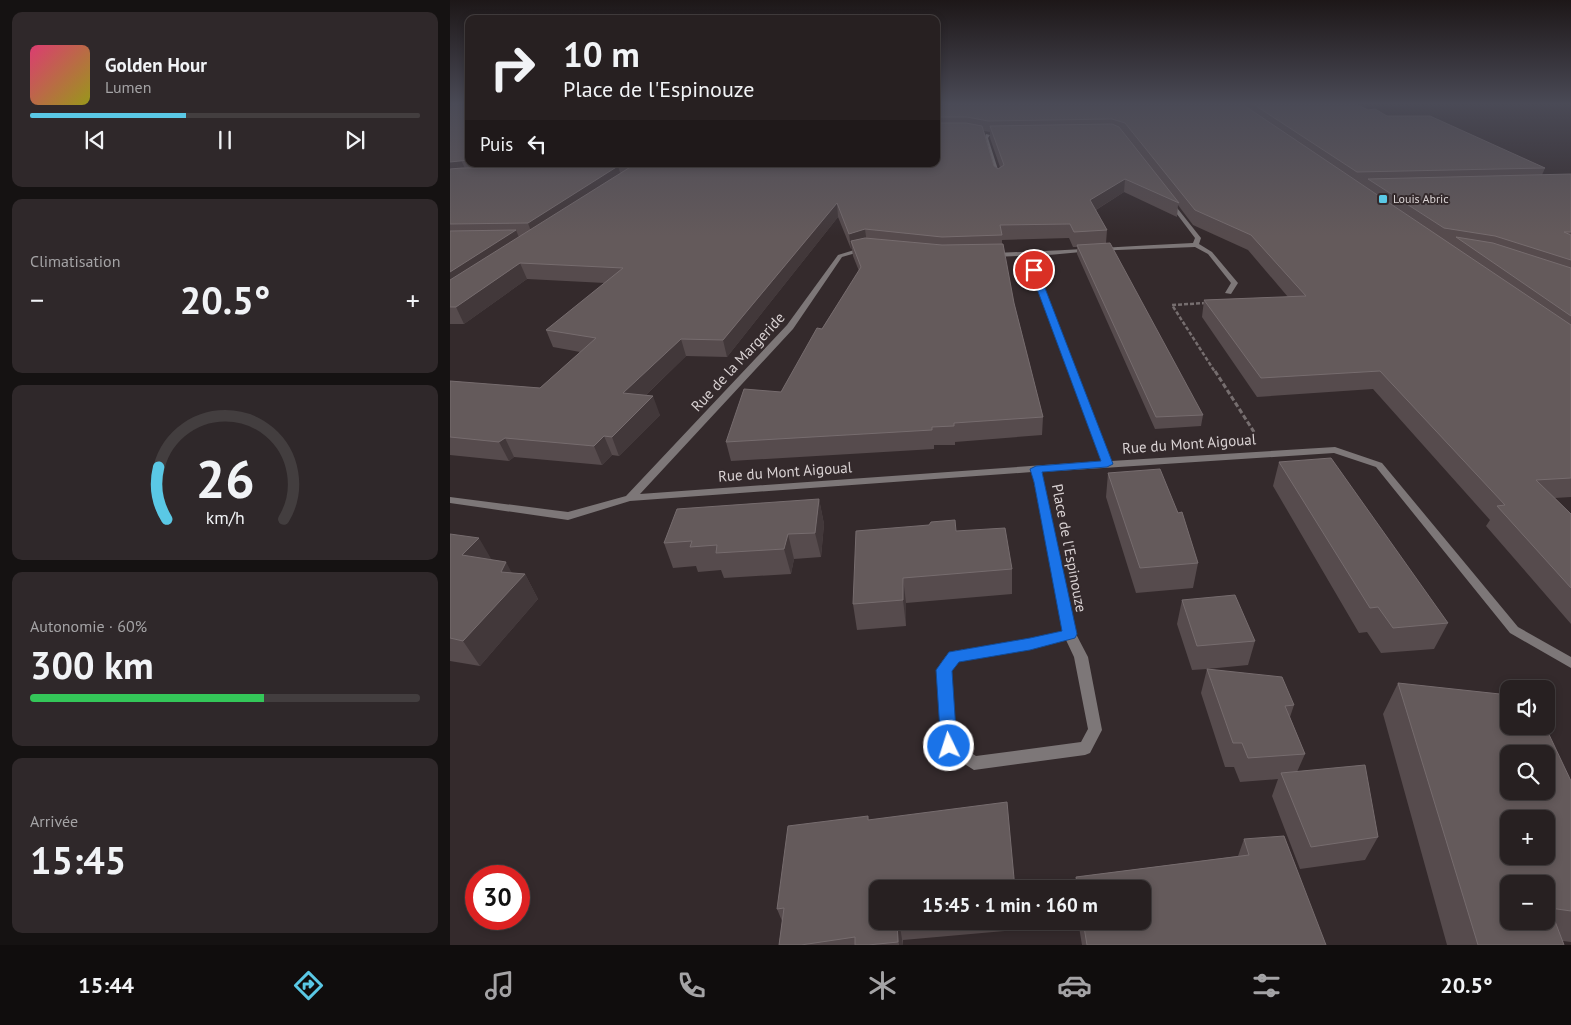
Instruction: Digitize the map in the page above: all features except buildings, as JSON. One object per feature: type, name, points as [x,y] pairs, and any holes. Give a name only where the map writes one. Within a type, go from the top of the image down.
[{"type":"street","points":[[990,148],[1000,178]]},
{"type":"street","points":[[1166,195],[1198,238],[1196,245]]},
{"type":"street","points":[[981,255],[1047,254],[1092,249],[1196,245],[1210,253],[1235,283],[1229,293]]},
{"type":"street","name":"Rue de la Margeride","points":[[630,498],[790,327],[840,256],[867,248],[877,249]]},
{"type":"street","points":[[1047,254],[1034,270],[1107,464]]},
{"type":"street","name":"Rue du Mont Aigoual","points":[[630,498],[1334,450],[1379,465],[1514,630],[1571,663]]},
{"type":"street","name":"Place de l'Espinouze","points":[[1036,469],[1070,634],[1081,657],[1095,730],[1085,748],[974,764],[949,746],[944,670],[954,656],[1030,644],[1070,634]]},
{"type":"street","points":[[450,500],[568,516],[630,498]]},
{"type":"path","points":[[1229,293],[1214,302],[1172,305],[1268,454]]},
{"type":"place","name":"Louis Abric","points":[[1383,199]]},
{"type":"route","points":[[949,746],[944,670],[954,656],[1030,644],[1070,634],[1036,469],[1107,464],[1034,270]]}]
